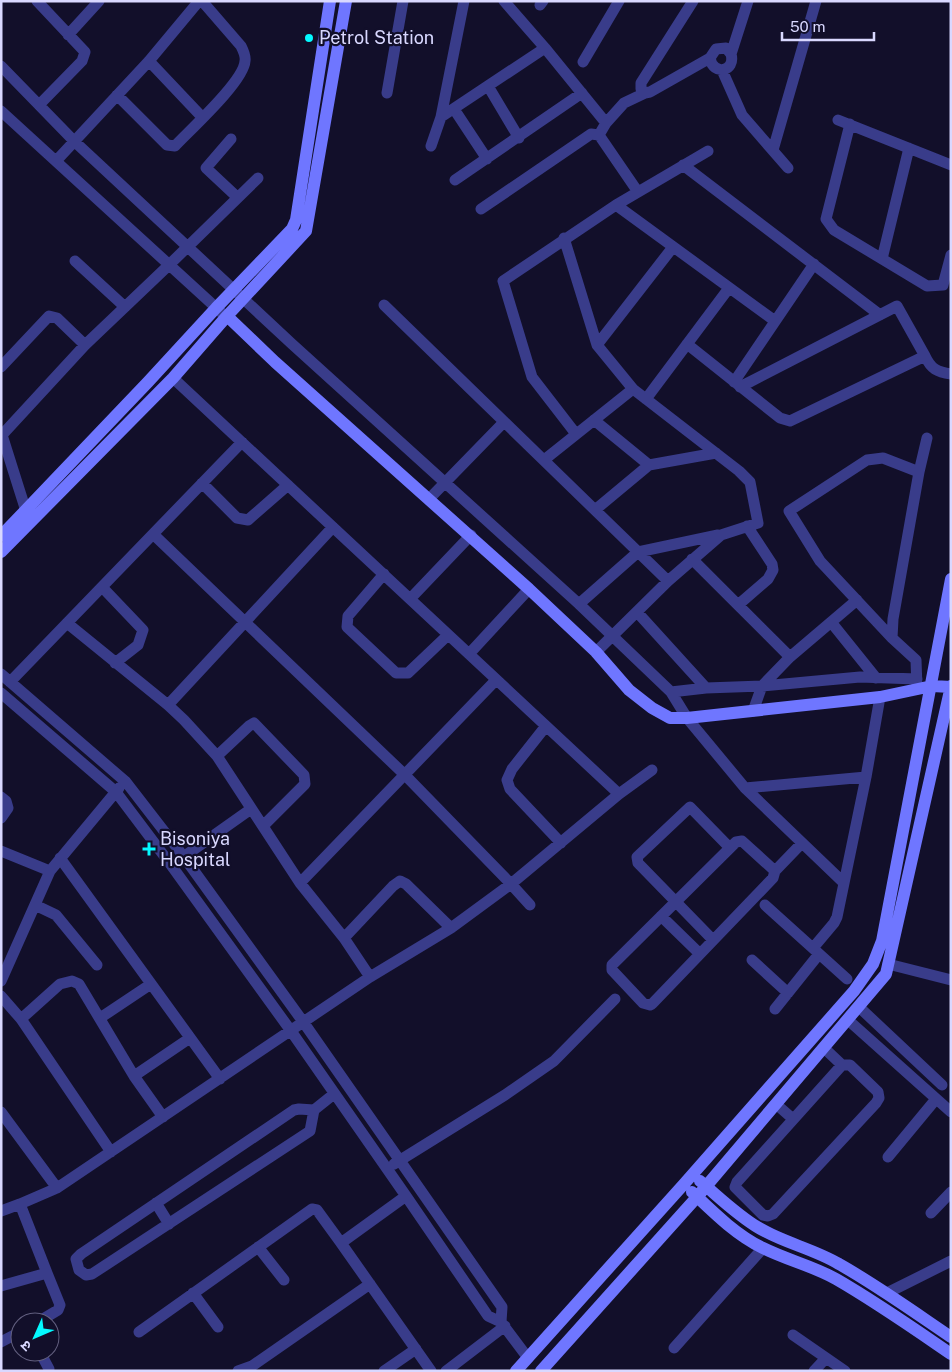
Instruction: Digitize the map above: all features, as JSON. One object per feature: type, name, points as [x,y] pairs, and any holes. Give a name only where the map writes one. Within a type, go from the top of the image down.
[{"type":"street","points":[[37,1],[85,52],[82,61],[39,105]]},
{"type":"street","points":[[68,35],[99,1]]},
{"type":"street","points":[[56,161],[74,141],[117,95],[149,61],[200,1],[240,46],[246,61],[239,77],[175,146],[167,145],[117,95]]},
{"type":"street","points":[[3,533],[26,512],[295,225],[330,1]]},
{"type":"street","points":[[1,552],[173,378],[307,229],[346,1]]},
{"type":"street","points":[[387,93],[403,1]]},
{"type":"street","points":[[432,146],[441,117],[464,1]]},
{"type":"street","points":[[504,1],[606,123]]},
{"type":"street","points":[[583,62],[619,1]]},
{"type":"street","points":[[645,93],[641,89],[641,83],[693,1]]},
{"type":"street","points":[[722,70],[731,64],[731,54],[748,1]]},
{"type":"street","points":[[773,150],[816,1]]},
{"type":"street","points":[[599,136],[606,123],[624,103],[650,92],[710,58],[713,51],[719,47],[726,48],[731,54]]},
{"type":"street","points":[[441,117],[545,48]]},
{"type":"street","points":[[710,58],[712,65],[722,70],[742,115],[788,168]]},
{"type":"street","points":[[149,61],[202,117]]},
{"type":"street","points":[[1,66],[74,141],[292,344],[579,604],[671,692],[687,718],[745,788],[844,883]]},
{"type":"street","points":[[320,66],[334,69]]},
{"type":"street","points":[[488,86],[519,138]]},
{"type":"street","points":[[455,180],[519,138],[582,93]]},
{"type":"street","points":[[454,109],[487,159]]},
{"type":"street","points":[[1,111],[275,362],[471,535],[596,652],[629,690],[652,708],[670,718],[687,718],[880,697],[917,684]]},
{"type":"street","points":[[838,120],[951,165]]},
{"type":"street","points":[[850,124],[826,219],[834,230],[927,286],[943,285],[951,255]]},
{"type":"street","points":[[481,209],[591,134],[599,136],[638,192]]},
{"type":"street","points":[[231,139],[206,168],[238,197]]},
{"type":"street","points":[[882,259],[909,148]]},
{"type":"street","points":[[576,434],[532,377],[503,281],[564,238],[616,205],[708,151]]},
{"type":"street","points":[[683,165],[880,316]]},
{"type":"street","points":[[26,512],[2,434],[86,344],[258,178]]},
{"type":"street","points":[[616,205],[775,321]]},
{"type":"street","points":[[564,238],[597,345],[633,389],[740,471],[750,482],[758,523],[721,535],[638,552],[579,604]]},
{"type":"street","points":[[597,345],[672,247]]},
{"type":"street","points":[[75,261],[125,307]]},
{"type":"street","points":[[737,385],[775,321],[814,264]]},
{"type":"street","points":[[646,399],[729,288]]},
{"type":"street","points":[[384,305],[668,581]]},
{"type":"street","points":[[737,385],[897,306],[930,366],[935,371],[951,374]]},
{"type":"street","points":[[1,367],[49,316],[57,318],[86,344]]},
{"type":"street","points":[[687,344],[780,418],[790,421],[925,356]]},
{"type":"street","points":[[173,378],[619,794]]},
{"type":"street","points":[[544,460],[633,389]]},
{"type":"street","points":[[594,420],[649,465]]},
{"type":"street","points":[[429,499],[504,422]]},
{"type":"street","points":[[892,638],[893,619],[919,472],[927,438]]},
{"type":"street","points":[[242,442],[68,623],[6,678],[126,782],[184,857],[304,1023],[502,1307],[503,1324]]},
{"type":"street","points":[[595,510],[649,465],[716,453]]},
{"type":"street","points":[[917,684],[916,660],[892,638],[820,560],[790,511],[867,460],[883,458],[919,472]]},
{"type":"street","points":[[202,483],[237,518],[248,520],[288,485]]},
{"type":"street","points":[[738,605],[768,579],[773,570],[772,564],[747,526]]},
{"type":"street","points":[[168,705],[333,527]]},
{"type":"street","points":[[153,534],[405,775],[530,905]]},
{"type":"street","points":[[410,599],[471,535]]},
{"type":"street","points":[[596,652],[668,581],[721,535]]},
{"type":"street","points":[[692,559],[790,657]]},
{"type":"street","points":[[384,574],[348,616],[347,626],[396,673],[408,673],[448,635]]},
{"type":"street","points":[[516,1371],[854,991],[873,964],[882,941],[932,686],[951,578]]},
{"type":"street","points":[[102,587],[143,630],[138,645],[115,663]]},
{"type":"street","points":[[469,654],[529,589]]},
{"type":"street","points":[[753,711],[762,686],[790,657],[857,600]]},
{"type":"street","points":[[637,612],[706,688]]},
{"type":"street","points":[[831,622],[876,678]]},
{"type":"street","points":[[68,623],[168,705],[216,756],[300,883],[344,938],[370,977]]},
{"type":"street","points":[[541,1371],[698,1197],[886,974],[951,686],[932,686],[860,677],[671,692]]},
{"type":"street","points":[[300,883],[496,680]]},
{"type":"street","points":[[1,693],[116,792],[291,1031],[488,1316],[503,1324],[528,1358]]},
{"type":"street","points":[[775,1009],[788,993],[835,921],[866,777],[880,697]]},
{"type":"street","points":[[216,756],[249,726],[254,724],[304,775],[305,784],[263,826]]},
{"type":"street","points":[[546,726],[512,769],[507,780],[510,789],[561,843]]},
{"type":"street","points":[[1,1211],[57,1188],[370,977],[451,928],[511,884],[619,794],[652,770]]},
{"type":"street","points":[[745,788],[866,777]]},
{"type":"street","points":[[1,981],[50,871],[126,782]]},
{"type":"street","points":[[1,797],[6,801],[8,808],[1,818]]},
{"type":"street","points":[[713,940],[638,863],[637,857],[690,807],[730,848]]},
{"type":"street","points":[[171,865],[251,809]]},
{"type":"street","points":[[775,871],[742,841],[736,842],[611,968],[643,1003],[652,1004],[773,878],[775,871],[802,844]]},
{"type":"street","points":[[1,851],[50,871]]},
{"type":"street","points":[[60,858],[220,1079]]},
{"type":"street","points":[[344,938],[400,881],[406,884],[451,928]]},
{"type":"street","points":[[34,905],[56,915],[97,964]]},
{"type":"street","points":[[765,905],[847,979]]},
{"type":"street","points":[[661,916],[700,954]]},
{"type":"street","points":[[752,960],[788,993]]},
{"type":"street","points":[[888,964],[951,980]]},
{"type":"street","points":[[21,1019],[60,984],[72,980],[79,984],[134,1076],[163,1117]]},
{"type":"street","points":[[100,1018],[151,984]]},
{"type":"street","points":[[1,996],[21,1019],[111,1152]]},
{"type":"street","points":[[387,1169],[554,1061],[615,999]]},
{"type":"street","points":[[859,1007],[942,1085]]},
{"type":"street","points":[[848,1020],[951,1112]]},
{"type":"street","points":[[134,1076],[190,1038]]},
{"type":"street","points":[[824,1048],[842,1065],[850,1065],[878,1092],[879,1098],[773,1214],[768,1216],[762,1215],[735,1187],[737,1182],[842,1065]]},
{"type":"street","points":[[314,1110],[294,1110],[80,1254],[76,1259],[79,1270],[86,1275],[92,1274],[310,1131],[314,1110],[334,1094]]},
{"type":"street","points":[[888,1157],[936,1099]]},
{"type":"street","points":[[776,1104],[793,1119]]},
{"type":"street","points":[[3,1121],[57,1188]]},
{"type":"street","points":[[688,1179],[706,1186],[737,1213],[761,1229],[821,1254],[887,1293],[951,1337]]},
{"type":"street","points":[[688,1179],[698,1197],[742,1236],[763,1248],[813,1268],[879,1304],[951,1354]]},
{"type":"street","points":[[931,1213],[951,1192]]},
{"type":"street","points":[[341,1243],[406,1196]]},
{"type":"street","points":[[156,1203],[169,1224]]},
{"type":"street","points":[[20,1204],[60,1305],[55,1312]]},
{"type":"street","points":[[139,1332],[314,1208],[341,1243],[431,1371]]},
{"type":"street","points":[[258,1247],[284,1280]]},
{"type":"street","points":[[674,1348],[763,1248]]},
{"type":"street","points":[[813,1268],[821,1254]]},
{"type":"street","points":[[887,1293],[951,1261]]},
{"type":"street","points":[[1,1286],[47,1273]]},
{"type":"street","points":[[238,1371],[254,1368],[370,1284]]},
{"type":"street","points":[[193,1293],[218,1327]]},
{"type":"street","points":[[446,1371],[503,1324]]},
{"type":"street","points":[[793,1335],[845,1371]]},
{"type":"street","points":[[384,1371],[416,1349]]},
{"type":"street","points":[[814,1371],[826,1358]]},
{"type":"street","points":[[45,1362],[49,1369]]},
{"type":"place","name":"Petrol Station","points":[[309,38]]},
{"type":"place","name":"Bisoniya Hospital","points":[[149,849]]}]
